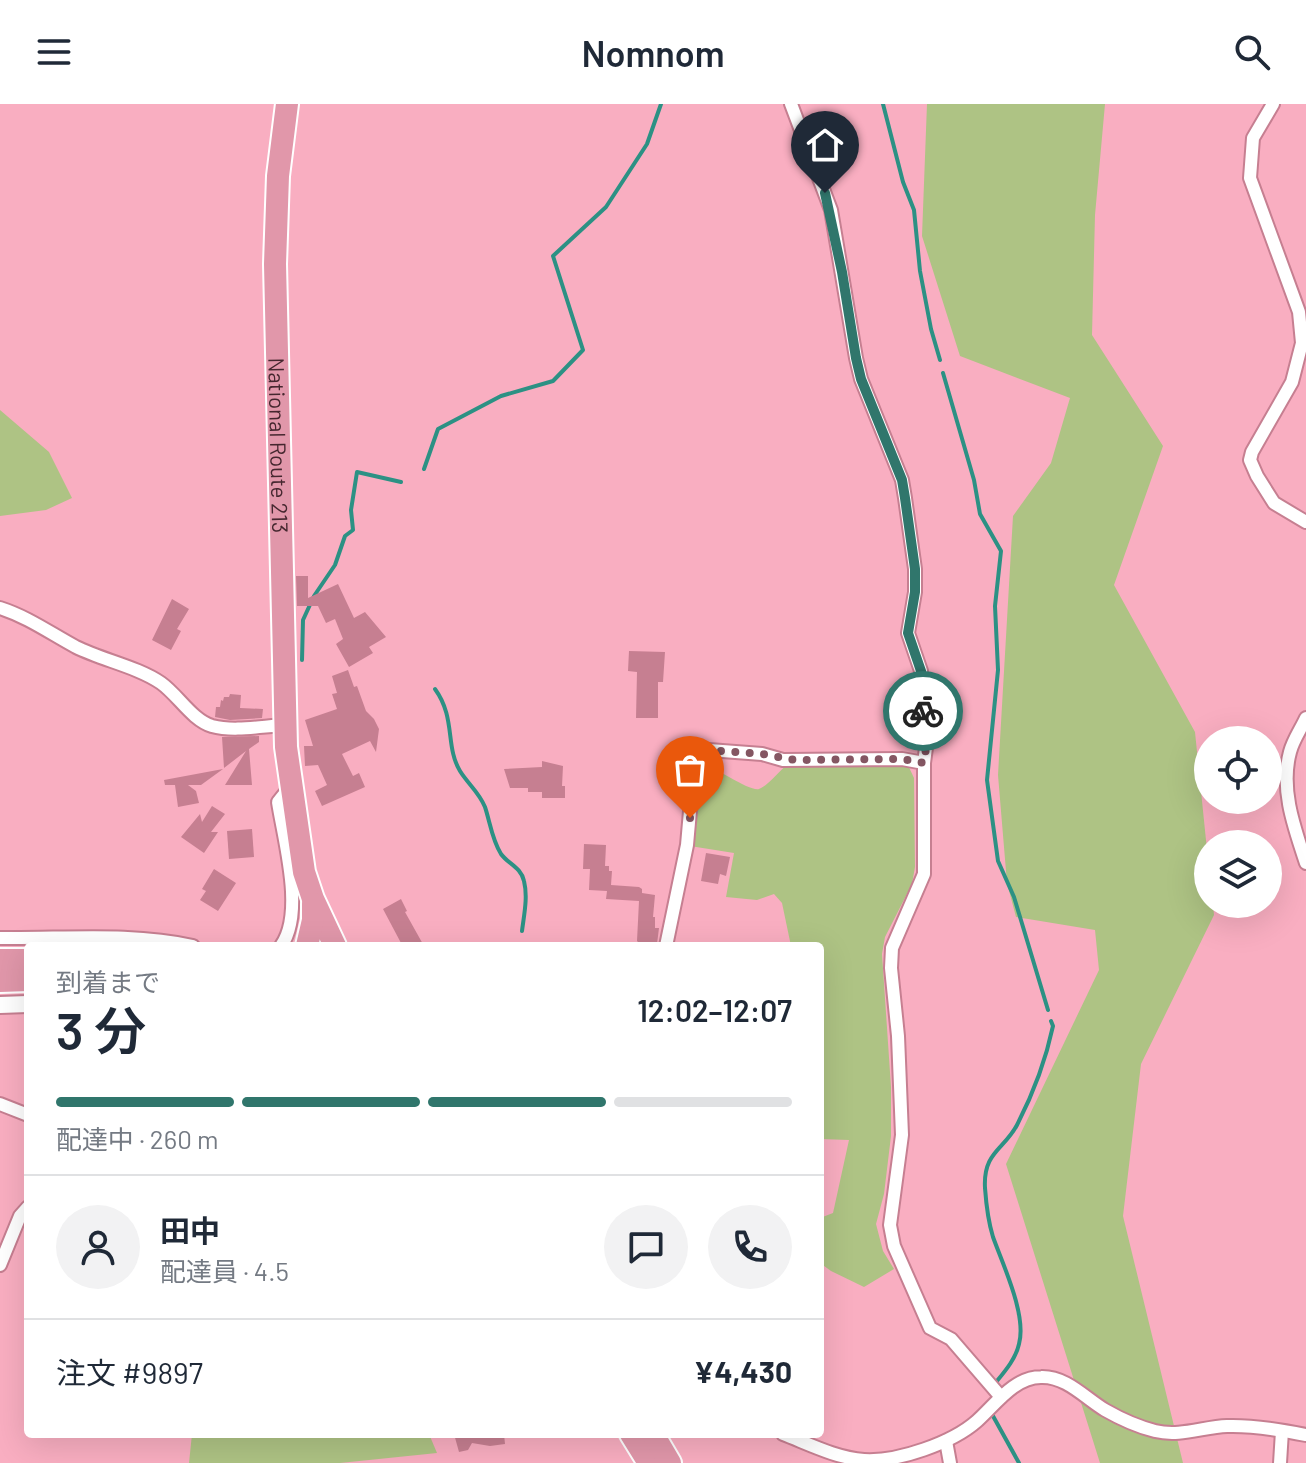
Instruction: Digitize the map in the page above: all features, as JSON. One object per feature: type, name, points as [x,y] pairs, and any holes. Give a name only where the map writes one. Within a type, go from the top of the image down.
[{"type":"highway","name":"National Route 213","points":[[287,104],[278,176],[275,264],[286,725],[290,787],[304,872],[326,940]]},
{"type":"highway","name":"National Route 213","points":[[290,787],[322,888],[347,942]]},
{"type":"highway","points":[[312,860],[315,889],[328,917],[326,940]]},
{"type":"highway","points":[[308,942],[313,920],[313,899]]},
{"type":"highway","points":[[0,960],[24,960]]},
{"type":"highway","points":[[0,981],[24,980]]},
{"type":"highway","points":[[633,1438],[649,1463]]},
{"type":"highway","points":[[655,1438],[670,1463]]},
{"type":"street","points":[[791,104],[831,210],[861,379],[902,480],[915,569],[915,592],[908,633],[924,687],[927,740],[924,763],[924,874],[892,948],[902,1135],[890,1225],[894,1246],[930,1328],[951,1339],[1001,1397]]},
{"type":"street","points":[[1273,104],[1253,138],[1250,178],[1299,312],[1302,343],[1292,382],[1250,460],[1274,503],[1306,522]]},
{"type":"street","points":[[0,608],[26,617],[76,647],[146,675],[169,690],[208,725],[286,725]]},
{"type":"street","points":[[1306,718],[1290,749],[1286,773],[1291,817],[1306,863]]},
{"type":"street","points":[[667,942],[687,845],[694,766],[702,753],[709,750],[795,760],[902,759],[924,763]]},
{"type":"street","points":[[284,942],[288,936],[293,909],[278,802],[290,787]]},
{"type":"street","points":[[0,938],[167,942]]},
{"type":"street","points":[[0,1005],[24,1004]]},
{"type":"street","points":[[0,1104],[24,1113]]},
{"type":"street","points":[[0,1265],[24,1212]]},
{"type":"street","points":[[794,1438],[846,1457],[886,1459],[946,1441],[976,1422],[1001,1397],[1029,1379],[1042,1376],[1070,1386],[1106,1410],[1155,1431],[1180,1433],[1228,1426],[1306,1435]]},
{"type":"street","points":[[1280,1463],[1282,1431]]},
{"type":"street","points":[[946,1441],[950,1463]]},
{"type":"green space","points":[[927,104],[1105,104],[1095,215],[1092,335],[1163,446],[1114,585],[1194,730],[1194,814],[1203,814],[1205,830],[1194,830],[1194,918],[1213,918],[1141,1064],[1123,1216],[1183,1463],[1100,1463],[1006,1164],[1099,970],[1095,930],[1016,917],[1007,883],[998,775],[1013,516],[1051,463],[1070,398],[960,356],[922,236]]},
{"type":"green space","points":[[0,410],[49,452],[72,498],[46,510],[0,516]]},
{"type":"green space","points":[[699,761],[754,789],[767,784],[789,763],[907,763],[914,778],[915,867],[912,884],[885,937],[882,954],[891,1087],[891,1136],[884,1194],[876,1224],[883,1251],[894,1269],[864,1287],[824,1266],[824,1216],[833,1213],[849,1140],[824,1139],[824,942],[790,942],[782,903],[774,894],[757,900],[726,897],[734,853],[690,846]]},
{"type":"green space","points":[[192,1438],[431,1438],[437,1453],[340,1463],[189,1463]]},
{"type":"building","points":[[296,576],[308,576],[308,598],[338,584],[354,618],[365,612],[386,637],[369,647],[373,653],[349,667],[336,644],[343,639],[335,619],[326,623],[318,606],[297,606]]},
{"type":"building","points":[[172,599],[189,609],[177,629],[181,631],[171,650],[152,640]]},
{"type":"building","points":[[629,651],[665,652],[663,682],[658,682],[658,718],[636,718],[637,672],[628,671]]},
{"type":"building","points":[[348,670],[366,711],[379,729],[376,752],[370,741],[342,754],[353,776],[359,773],[365,787],[322,806],[315,791],[327,785],[318,765],[305,766],[304,746],[313,746],[305,720],[337,709],[332,694],[337,693],[332,676]]},
{"type":"building","points":[[230,694],[241,695],[240,708],[263,709],[262,718],[230,720],[215,717],[216,707],[220,707],[221,700]]},
{"type":"building","points":[[259,736],[259,742],[249,749],[252,785],[225,785],[246,751],[224,768],[222,737]]},
{"type":"building","points":[[542,761],[563,766],[565,798],[542,798],[542,792],[510,788],[504,769],[542,767]]},
{"type":"building","points":[[223,769],[201,785],[188,785],[196,791],[199,803],[178,807],[175,785],[165,785],[164,780]]},
{"type":"building","points":[[212,806],[225,814],[211,832],[218,832],[204,853],[181,837],[200,814],[202,822]]},
{"type":"building","points":[[252,829],[254,857],[229,859],[227,831]]},
{"type":"building","points":[[584,844],[606,845],[605,866],[612,871],[611,885],[639,887],[642,893],[655,895],[653,917],[655,928],[659,928],[657,942],[637,941],[639,901],[606,899],[607,891],[589,890],[590,869],[583,869]]},
{"type":"building","points":[[706,853],[730,857],[726,876],[720,874],[718,884],[701,881]]},
{"type":"building","points":[[214,869],[236,883],[218,911],[200,900],[206,891],[202,889]]},
{"type":"building","points":[[401,899],[422,942],[400,942],[383,909]]},
{"type":"building","points":[[455,1438],[504,1438],[505,1444],[490,1446],[472,1443],[468,1450],[459,1452]]},
{"type":"waterway","points":[[424,469],[438,429],[501,396],[553,381],[583,350],[553,256],[606,207],[647,144],[661,104]]},
{"type":"waterway","points":[[883,104],[903,182],[914,210],[920,271],[940,360]]},
{"type":"waterway","points":[[943,373],[974,480],[980,514],[1001,551],[995,606],[998,670],[987,780],[998,861],[1014,897],[1048,1010]]},
{"type":"waterway","points":[[302,660],[303,620],[314,596],[335,565],[345,536],[353,530],[351,510],[357,472],[401,482]]},
{"type":"waterway","points":[[435,689],[446,711],[455,761],[483,802],[501,854],[522,876],[526,900],[522,931]]},
{"type":"waterway","points":[[997,1381],[1016,1354],[1021,1332],[1013,1290],[990,1226],[985,1176],[995,1152],[1012,1133],[1028,1101],[1047,1051],[1053,1026],[1051,1021]]},
{"type":"waterway","points":[[993,1416],[1019,1463]]},
{"type":"way so far","points":[[690,818],[694,766],[702,753],[709,750],[762,754],[783,760],[902,759],[924,763],[927,740],[923,711]]},
{"type":"route","points":[[825,193],[831,210],[861,379],[902,480],[915,569],[915,592],[908,633],[921,671],[923,711]]}]
